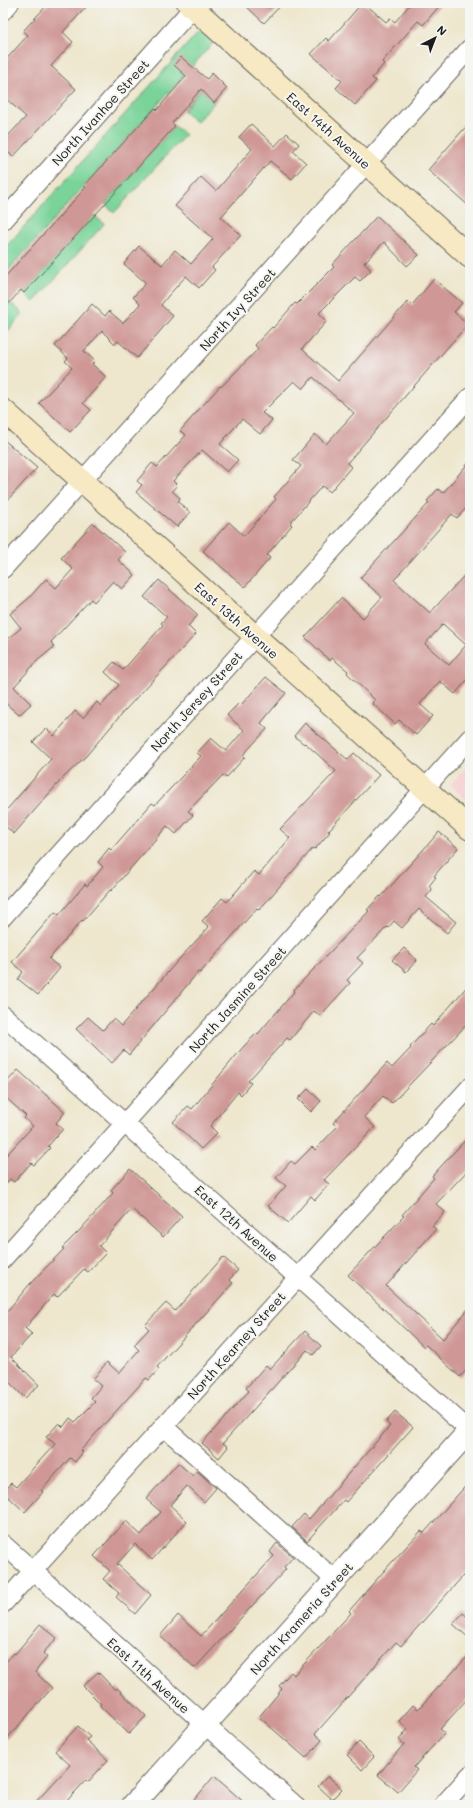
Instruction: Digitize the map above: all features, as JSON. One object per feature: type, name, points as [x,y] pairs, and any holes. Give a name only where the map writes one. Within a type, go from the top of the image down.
[{"type":"main road","name":"East 14th Avenue","points":[[193,4],[470,257]]},
{"type":"main road","name":"East 13th Avenue","points":[[3,410],[470,830]]},
{"type":"street","points":[[3,11],[10,3]]},
{"type":"street","name":"North Ivanhoe Street","points":[[3,221],[193,4]]},
{"type":"street","name":"North Ivy Street","points":[[3,569],[470,48]]},
{"type":"street","name":"North Jersey Street","points":[[3,916],[470,397]]},
{"type":"street","name":"North Jasmine Street","points":[[3,1259],[470,738]]},
{"type":"street","name":"East 12th Avenue","points":[[3,1015],[298,1276],[470,1431]]},
{"type":"street","name":"North Kearney Street","points":[[3,1604],[470,1086]]},
{"type":"street","points":[[164,1426],[335,1580]]},
{"type":"street","name":"North Krameria Street","points":[[133,1805],[470,1431]]},
{"type":"street","name":"East 11th Avenue","points":[[3,1544],[295,1805]]},
{"type":"street","points":[[443,1805],[470,1775]]},
{"type":"shaded area","points":[[470,763],[470,803],[450,785]]},
{"type":"green space","points":[[201,29],[215,41],[3,276],[3,250]]},
{"type":"green space","points":[[201,89],[214,103],[196,122],[183,111]]},
{"type":"green space","points":[[175,126],[185,135],[114,213],[105,204]]},
{"type":"green space","points":[[94,215],[104,224],[34,302],[24,293]]},
{"type":"green space","points":[[10,302],[23,314],[5,334],[3,333],[3,310]]},
{"type":"building","points":[[49,3],[90,3],[63,32],[73,42],[51,66],[76,89],[13,157],[3,147],[3,141],[26,117],[3,96],[3,63],[28,35],[23,31]]},
{"type":"building","points":[[243,3],[283,3],[264,23]]},
{"type":"building","points":[[362,3],[364,3],[386,22],[390,18],[395,22],[411,3],[442,3],[423,25],[418,21],[382,62],[384,64],[372,78],[376,81],[355,105],[336,88],[342,81],[311,54],[326,38],[329,41]]},
{"type":"building","points":[[181,57],[207,79],[212,73],[227,88],[214,103],[201,89],[172,123],[175,126],[24,293],[21,290],[3,310],[3,279],[86,187],[84,186],[155,108],[157,110],[186,76],[174,65]]},
{"type":"building","points":[[470,122],[470,207],[428,170]]},
{"type":"building","points":[[251,124],[275,146],[287,133],[299,144],[293,151],[306,163],[292,179],[270,161],[221,217],[241,235],[212,267],[215,270],[199,288],[186,276],[168,296],[161,305],[173,316],[137,358],[118,341],[115,344],[102,331],[84,351],[95,361],[92,364],[106,377],[83,403],[91,410],[70,432],[39,403],[72,368],[65,361],[68,358],[55,346],[92,304],[105,316],[109,311],[123,323],[140,304],[133,297],[146,283],[124,264],[139,246],[162,265],[175,250],[191,264],[213,239],[175,206],[201,177],[216,191],[252,149],[239,137]]},
{"type":"building","points":[[377,216],[419,255],[407,266],[384,242],[364,263],[371,270],[360,281],[355,277],[319,313],[327,321],[302,349],[338,381],[408,301],[412,305],[434,279],[462,303],[454,312],[468,324],[347,463],[351,467],[330,492],[322,486],[290,523],[292,525],[267,555],[270,558],[245,587],[203,551],[229,522],[244,536],[276,499],[274,497],[301,466],[293,460],[315,434],[326,444],[354,413],[313,377],[303,389],[294,381],[262,413],[272,420],[260,434],[242,419],[220,444],[238,460],[227,472],[202,450],[173,481],[177,485],[172,491],[180,498],[178,502],[190,512],[177,527],[136,492],[142,485],[137,481],[152,463],[157,467],[186,435],[180,431],[220,386],[221,387],[258,349],[255,345],[272,327],[273,328],[295,303],[297,304],[334,267],[332,265]]},
{"type":"building","points":[[3,439],[37,468],[3,505]]},
{"type":"building","points":[[470,461],[470,504],[457,518],[452,514],[394,580],[430,613],[470,569],[470,677],[455,694],[440,681],[420,704],[433,716],[416,735],[399,720],[395,724],[372,703],[375,700],[347,673],[348,671],[332,658],[330,661],[305,637],[341,598],[363,618],[382,597],[360,578],[429,503],[427,501],[438,489],[443,493]],"holes":[[[443,624],[466,645],[449,665],[425,644]]]},
{"type":"building","points":[[93,523],[125,552],[118,560],[135,575],[122,589],[113,581],[94,602],[91,599],[51,642],[54,647],[37,661],[14,687],[31,704],[19,715],[3,701],[3,643],[21,628],[10,614],[28,599],[46,579],[56,588],[73,569],[61,558]]},
{"type":"building","points":[[159,580],[198,615],[188,626],[196,634],[126,709],[86,756],[61,780],[14,834],[3,824],[3,814],[51,759],[33,742],[46,728],[54,736],[75,711],[83,718],[97,702],[101,706],[119,685],[105,672],[114,662],[123,670],[163,625],[161,623],[167,617],[144,597]]},
{"type":"building","points":[[266,677],[286,693],[261,723],[267,729],[243,755],[245,757],[226,778],[223,775],[188,811],[193,815],[176,834],[167,826],[111,891],[110,890],[83,921],[82,920],[49,959],[60,968],[38,995],[18,979],[23,972],[12,962],[55,912],[59,915],[85,884],[87,886],[103,867],[98,862],[109,848],[111,850],[152,803],[155,805],[201,756],[197,753],[211,738],[226,751],[244,730],[227,715],[239,703],[241,705]]},
{"type":"building","points":[[305,723],[348,760],[354,753],[379,775],[328,831],[330,832],[315,849],[313,848],[259,910],[257,908],[200,973],[198,972],[129,1055],[124,1050],[112,1063],[76,1029],[88,1017],[103,1030],[113,1019],[121,1026],[209,927],[202,921],[222,898],[227,902],[254,871],[259,875],[290,838],[280,829],[336,771],[305,743],[304,744],[294,736]]},
{"type":"building","points":[[439,832],[458,848],[434,876],[436,877],[429,886],[432,890],[426,897],[456,922],[447,933],[419,909],[402,928],[394,921],[388,928],[387,927],[357,958],[363,963],[347,980],[350,983],[320,1016],[314,1011],[290,1040],[287,1038],[248,1081],[251,1083],[241,1095],[238,1092],[210,1126],[217,1133],[201,1149],[173,1122],[188,1106],[192,1109],[244,1046],[256,1034],[257,1035],[294,992],[293,991],[369,911],[367,910],[380,896],[381,897]]},
{"type":"building","points":[[404,948],[417,960],[406,972],[392,960]]},
{"type":"building","points":[[470,983],[470,1021],[392,1103],[383,1096],[364,1117],[375,1127],[324,1180],[329,1184],[315,1200],[311,1196],[288,1223],[268,1206],[286,1186],[276,1178],[291,1161],[295,1164],[312,1147],[315,1150],[337,1127],[333,1123],[387,1063],[392,1068],[431,1024],[433,1026]]},
{"type":"building","points":[[18,1070],[65,1112],[56,1123],[63,1129],[48,1146],[50,1148],[34,1165],[31,1163],[14,1182],[10,1179],[3,1188],[3,1159],[33,1126],[24,1118],[26,1116],[3,1095],[3,1086]]},
{"type":"building","points":[[308,1089],[321,1101],[311,1112],[298,1099]]},
{"type":"building","points":[[470,1135],[470,1168],[436,1204],[445,1212],[432,1226],[436,1229],[386,1286],[443,1339],[470,1307],[470,1366],[460,1377],[426,1345],[424,1347],[348,1275],[404,1216],[402,1215],[434,1178],[432,1176]]},
{"type":"building","points":[[130,1169],[182,1216],[163,1237],[132,1209],[99,1246],[106,1253],[88,1272],[84,1269],[57,1297],[54,1294],[25,1328],[32,1334],[11,1357],[39,1385],[25,1398],[3,1376],[3,1316],[29,1285],[64,1249],[62,1248],[113,1193],[111,1190]]},
{"type":"building","points":[[223,1257],[238,1270],[229,1280],[233,1283],[157,1367],[159,1369],[149,1380],[146,1378],[81,1450],[83,1452],[75,1462],[70,1458],[25,1512],[3,1492],[11,1483],[16,1487],[55,1444],[46,1437],[59,1423],[63,1427],[70,1418],[75,1422],[95,1402],[91,1398],[101,1386],[93,1379],[107,1362],[119,1373],[139,1350],[134,1345],[149,1329],[145,1325],[166,1303],[175,1311]]},
{"type":"building","points":[[305,1331],[321,1346],[313,1355],[307,1350],[223,1443],[228,1447],[219,1458],[202,1443],[249,1391],[246,1388],[266,1365],[270,1369]]},
{"type":"building","points":[[395,1412],[413,1427],[346,1502],[344,1500],[307,1541],[292,1527],[304,1514],[309,1519],[390,1426],[386,1422]]},
{"type":"building","points":[[178,1463],[193,1476],[197,1471],[216,1488],[204,1502],[187,1486],[170,1505],[187,1521],[152,1560],[135,1544],[117,1564],[151,1595],[135,1614],[116,1597],[119,1593],[103,1579],[110,1571],[94,1556],[126,1521],[141,1535],[161,1512],[146,1499]]},
{"type":"building","points":[[470,1481],[470,1568],[401,1646],[396,1642],[315,1734],[322,1740],[306,1758],[259,1717],[282,1689],[279,1686],[291,1672],[294,1675],[351,1613],[349,1611],[392,1562],[421,1531],[424,1533]]},
{"type":"building","points":[[277,1543],[293,1557],[284,1567],[286,1569],[195,1668],[160,1636],[178,1615],[201,1636],[274,1556],[270,1552]]},
{"type":"building","points":[[463,1613],[470,1619],[470,1639],[453,1624]]},
{"type":"building","points":[[40,1624],[57,1638],[43,1653],[47,1657],[35,1672],[52,1688],[3,1743],[3,1665],[14,1653],[15,1654]]},
{"type":"building","points":[[470,1654],[470,1696],[440,1729],[445,1733],[414,1767],[417,1770],[398,1792],[378,1775],[404,1744],[399,1740],[408,1729],[399,1721],[413,1705],[418,1709]]},
{"type":"building","points":[[98,1672],[115,1690],[117,1688],[146,1716],[129,1734],[100,1706],[101,1704],[83,1686]]},
{"type":"building","points":[[78,1726],[90,1737],[86,1740],[108,1760],[88,1782],[86,1780],[63,1805],[33,1805],[70,1765],[55,1751]]},
{"type":"building","points":[[359,1742],[374,1757],[362,1770],[347,1755]]},
{"type":"building","points":[[214,1776],[247,1805],[190,1805]]},
{"type":"building","points":[[328,1776],[342,1789],[332,1799],[318,1786]]}]
